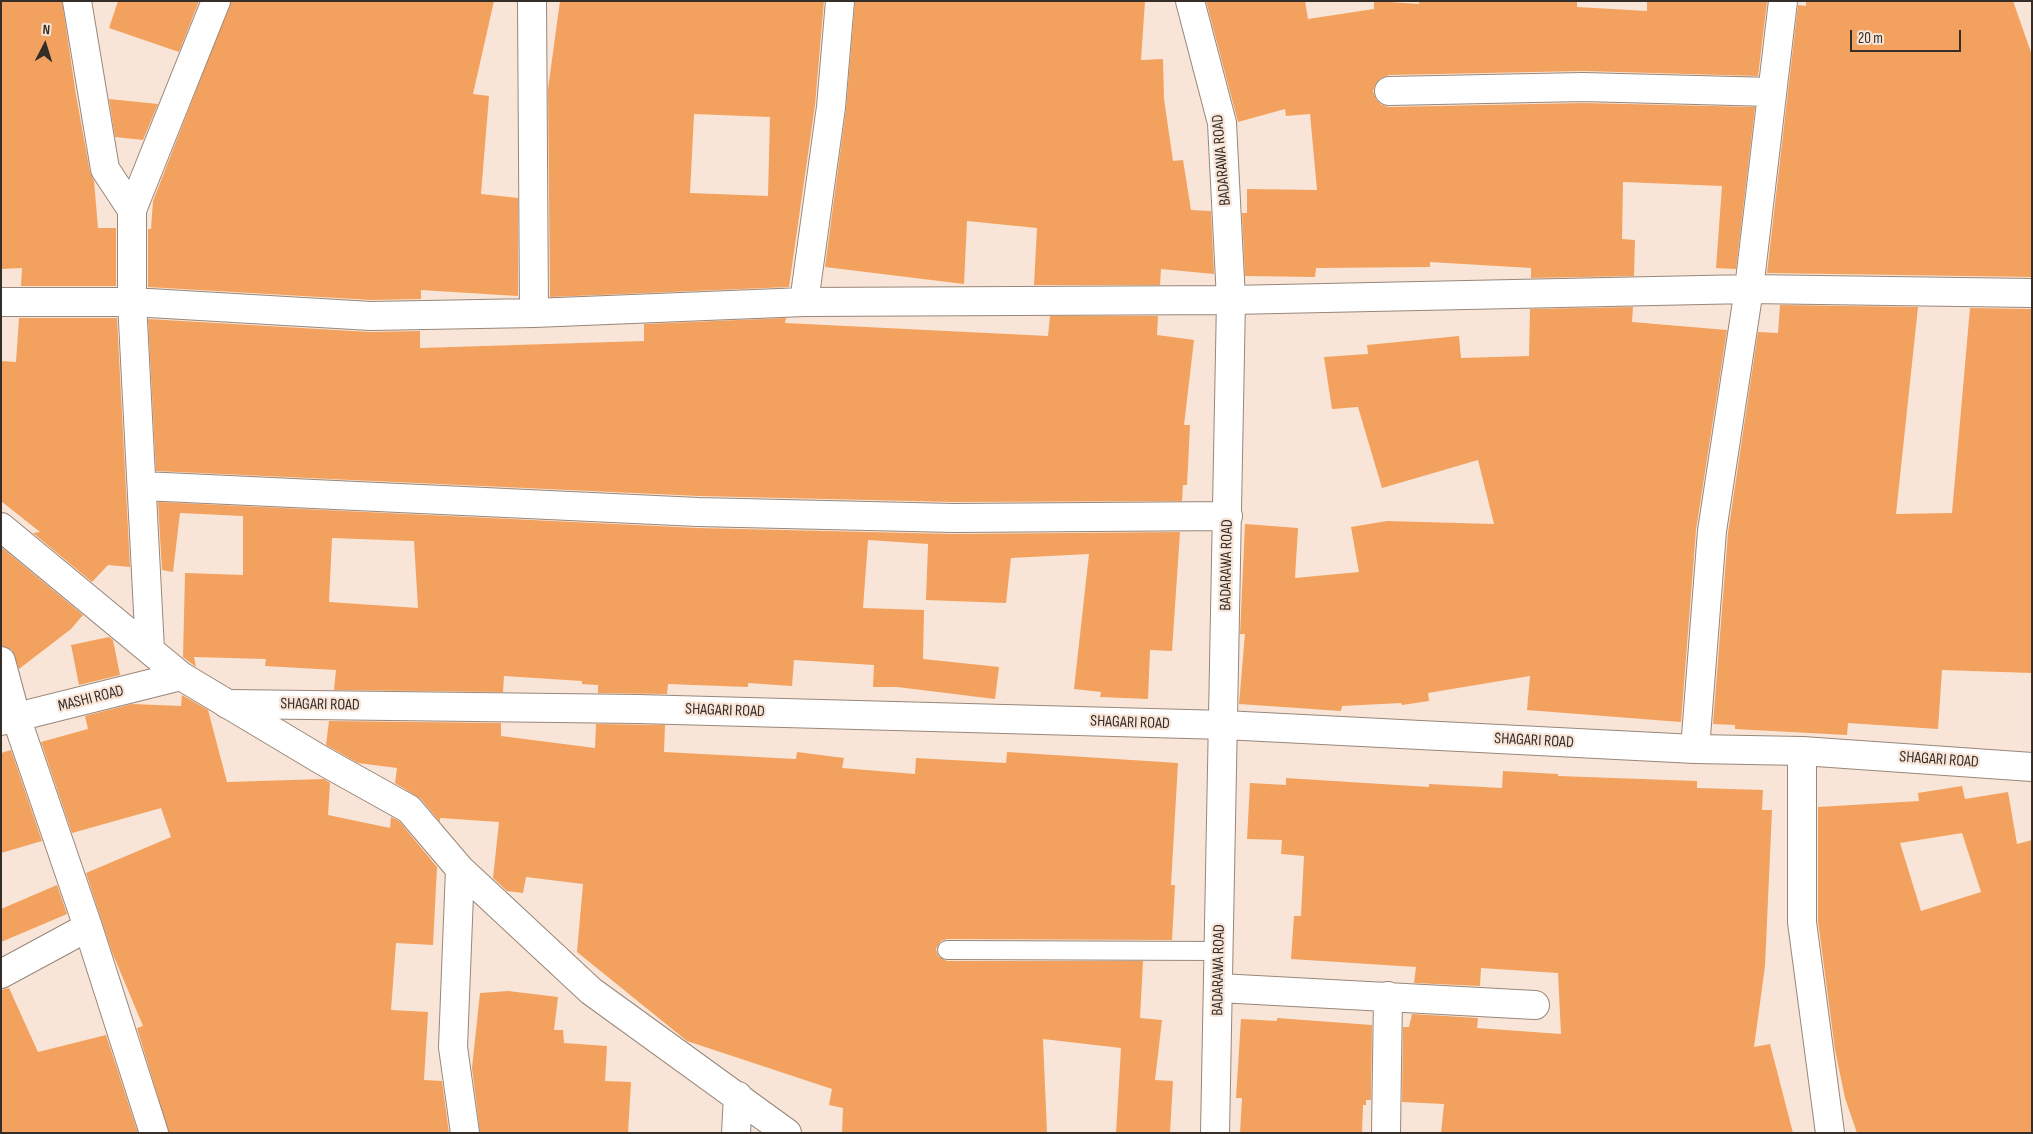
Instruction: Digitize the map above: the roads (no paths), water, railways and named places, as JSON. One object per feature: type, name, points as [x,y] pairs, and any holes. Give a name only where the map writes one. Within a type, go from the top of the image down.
[{"type":"street","points":[[77,1],[106,169],[132,210]]},
{"type":"street","points":[[150,650],[132,302],[132,210],[216,1]]},
{"type":"street","points":[[532,1],[534,313]]},
{"type":"street","points":[[804,302],[831,107],[840,1]]},
{"type":"street","name":"BADARAWA ROAD","points":[[1190,1],[1222,123],[1231,300],[1220,951],[1215,1133]]},
{"type":"street","points":[[1695,749],[1712,530],[1749,289],[1783,1]]},
{"type":"street","points":[[1389,92],[1583,87],[1772,92]]},
{"type":"street","points":[[1,302],[132,302],[371,316],[534,313],[804,302],[1231,300],[1749,289],[2032,294]]},
{"type":"street","points":[[143,486],[698,512],[954,518],[1228,516]]},
{"type":"street","points":[[1,527],[181,676],[409,809],[460,869],[591,991],[787,1133]]},
{"type":"street","points":[[1,660],[8,719],[88,927],[154,1133]]},
{"type":"street","name":"MASHI ROAD","points":[[8,719],[181,676]]},
{"type":"street","name":"SHAGARI ROAD","points":[[227,704],[638,709],[1224,725],[1695,749],[1802,751],[2032,767]]},
{"type":"street","points":[[1802,751],[1802,922],[1830,1133]]},
{"type":"street","points":[[460,869],[453,1047],[465,1133]]},
{"type":"street","points":[[1,974],[88,927]]},
{"type":"street","points":[[1219,988],[1535,1005]]},
{"type":"street","points":[[1386,1133],[1388,996]]},
{"type":"street","points":[[736,1133],[738,1096]]},
{"type":"lane","points":[[948,950],[1220,951]]}]
